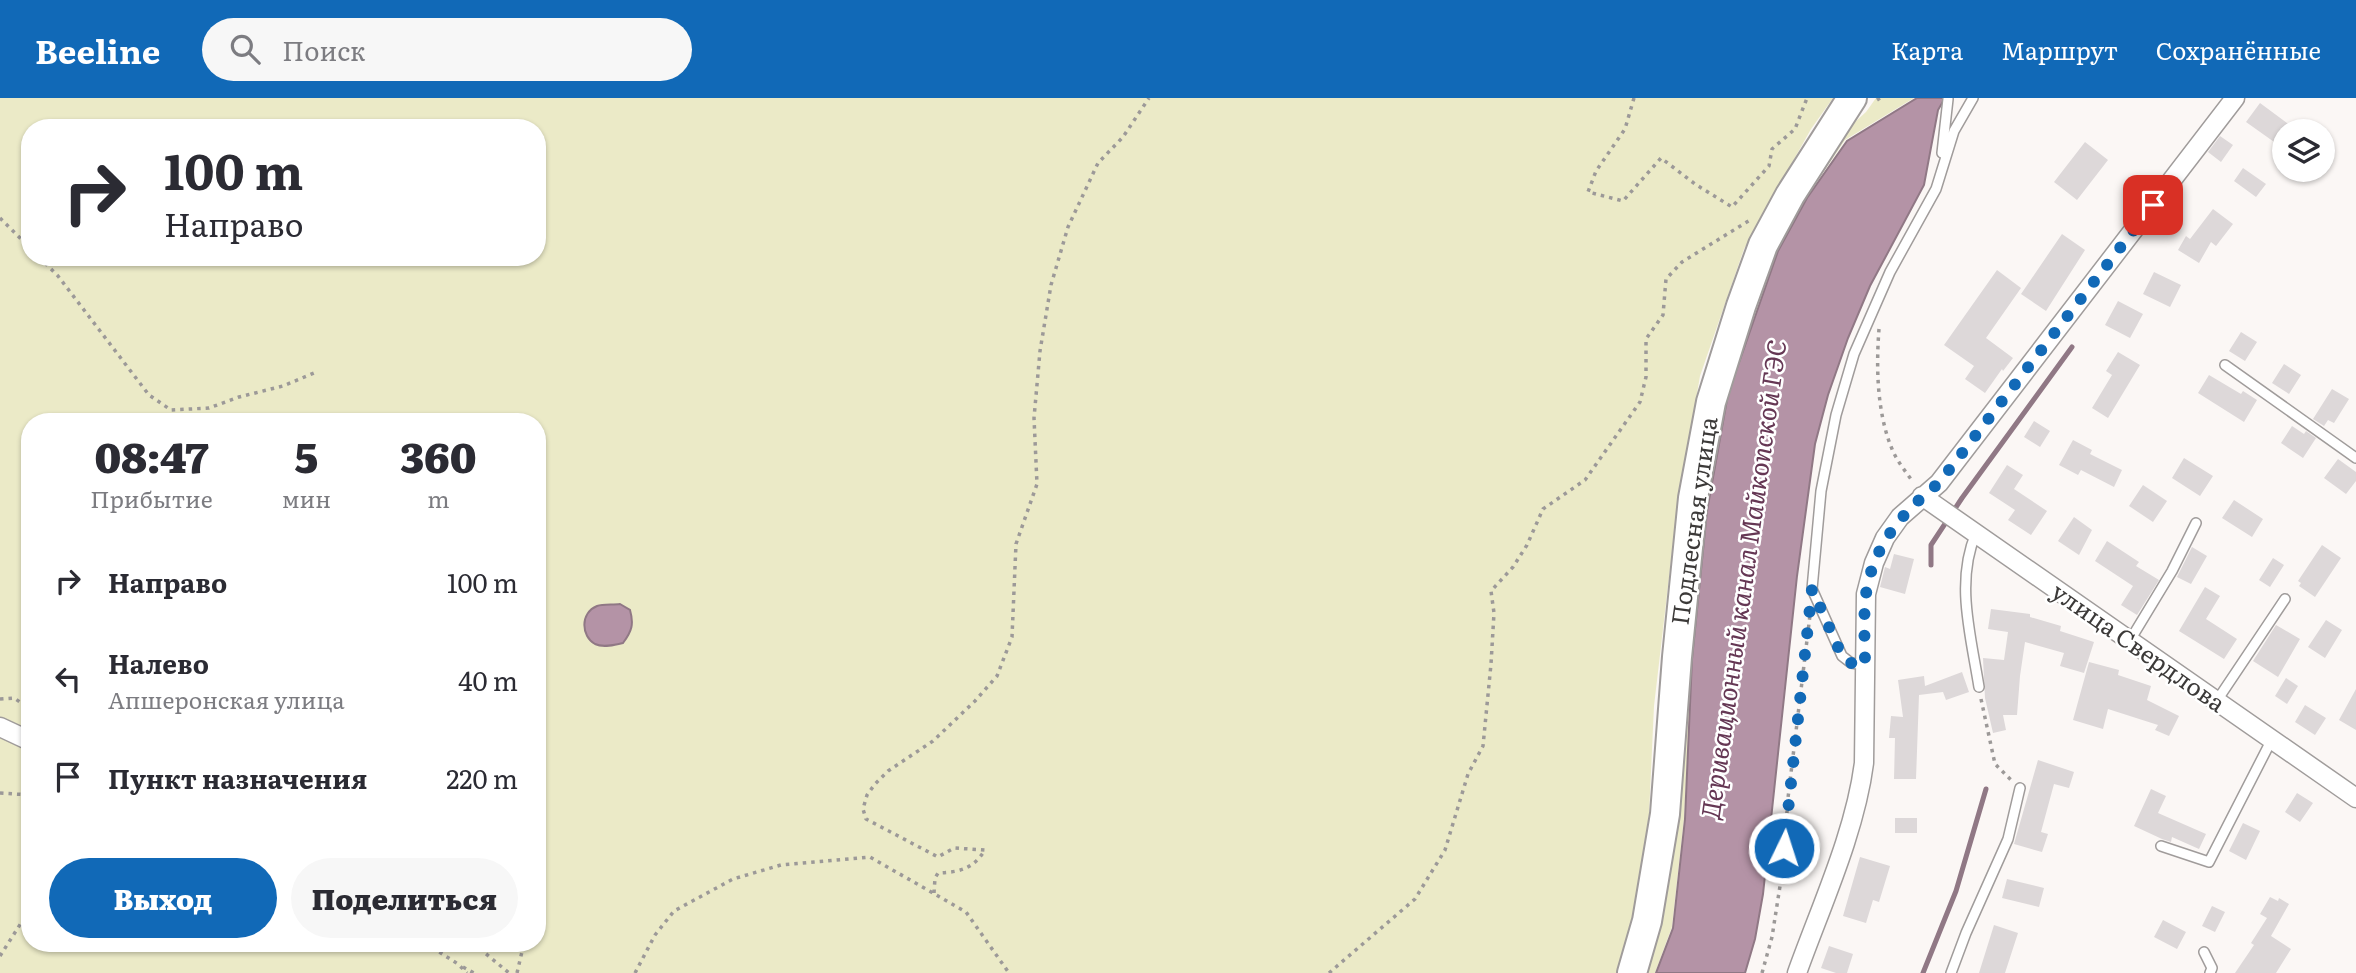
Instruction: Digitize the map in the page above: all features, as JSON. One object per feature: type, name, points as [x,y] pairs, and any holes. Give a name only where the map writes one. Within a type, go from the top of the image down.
[{"type":"main road","name":"Подлесная улица","points":[[1632,973],[1647,920],[1665,814],[1693,498],[1711,402],[1763,245],[1796,185],[1870,99]]},
{"type":"street","points":[[1797,973],[1861,789],[1864,763],[1866,594],[1874,563],[1885,538],[1900,517],[1939,483],[2235,98]]},
{"type":"street","name":"улица Свердлова","points":[[1922,496],[2356,798]]},
{"type":"street","points":[[0,726],[21,736]]},
{"type":"lane","points":[[1865,665],[1851,663],[1842,656],[1812,589],[1821,491],[1836,415],[1854,354],[1891,272],[1936,189],[1954,131],[1973,98]]},
{"type":"lane","points":[[1941,169],[1948,99]]},
{"type":"lane","points":[[2225,365],[2356,458]]},
{"type":"lane","points":[[2129,642],[2172,571],[2196,523]]},
{"type":"lane","points":[[1976,533],[1966,563],[1966,598],[1979,687]]},
{"type":"lane","points":[[2216,703],[2285,599]]},
{"type":"lane","points":[[2161,846],[2209,862],[2271,741]]},
{"type":"lane","points":[[1951,973],[2008,839],[2020,788]]},
{"type":"lane","points":[[2204,952],[2212,968],[2210,973]]},
{"type":"path","points":[[934,893],[938,873],[957,872],[972,867],[985,850],[954,848],[938,857],[866,819],[863,809],[867,795],[888,771],[933,741],[997,676],[1012,637],[1016,544],[1037,484],[1034,418],[1040,351],[1051,285],[1068,227],[1098,163],[1123,137],[1149,98]]},
{"type":"path","points":[[1634,98],[1625,129],[1596,171],[1588,192],[1623,201],[1661,158],[1732,207],[1769,166],[1772,149],[1795,129],[1807,98]]},
{"type":"path","points":[[0,218],[21,239]]},
{"type":"path","points":[[1329,973],[1415,899],[1445,850],[1468,774],[1483,746],[1493,626],[1491,591],[1513,567],[1543,509],[1585,480],[1640,402],[1646,377],[1646,339],[1663,315],[1665,279],[1682,262],[1753,218]]},
{"type":"path","points":[[49,266],[149,395],[171,410],[209,408],[283,386],[314,373]]},
{"type":"path","points":[[1879,326],[1880,405],[1892,449],[1922,496]]},
{"type":"path","points":[[1762,973],[1774,926],[1783,867],[1788,798],[1812,589]]},
{"type":"path","points":[[1979,687],[1994,764],[2020,788]]},
{"type":"path","points":[[0,699],[14,698],[21,703]]},
{"type":"path","points":[[0,793],[21,795]]},
{"type":"path","points":[[635,973],[655,935],[674,911],[733,879],[781,865],[870,857],[966,912],[1009,973]]},
{"type":"path","points":[[0,956],[21,923]]},
{"type":"path","points":[[439,952],[474,973]]},
{"type":"path","points":[[484,952],[509,973]]},
{"type":"path","points":[[517,973],[522,952]]},
{"type":"path","points":[[458,964],[467,973]]},
{"type":"green space","points":[[0,98],[1833,98],[1811,129],[1744,249],[1700,376],[1677,509],[1654,706],[1649,815],[1626,957],[1618,973],[0,973]]},
{"type":"green space","points":[[1876,98],[1914,98],[1845,140],[1807,197],[1778,251],[1727,393],[1706,510],[1692,658],[1684,819],[1672,927],[1655,973],[1643,973],[1693,588],[1722,402],[1771,259],[1834,141],[1866,112]]},
{"type":"water","name":"Деривационный канал Майкопской ГЭС","points":[[1917,98],[1945,98],[1938,110],[1924,185],[1870,286],[1848,338],[1828,395],[1815,444],[1797,576],[1763,894],[1755,939],[1745,973],[1656,973],[1673,928],[1685,819],[1692,659],[1707,511],[1728,394],[1778,251],[1807,198],[1847,141]]},
{"type":"water","points":[[620,604],[630,610],[631,615],[632,623],[626,639],[623,643],[613,645],[595,644],[587,636],[584,625],[591,609]]},
{"type":"building","points":[[2260,103],[2282,119],[2272,119],[2272,140],[2246,122]]},
{"type":"building","points":[[2220,136],[2233,145],[2221,162],[2208,152]]},
{"type":"building","points":[[2085,142],[2108,160],[2077,200],[2054,182]]},
{"type":"building","points":[[2243,168],[2266,184],[2256,197],[2234,181]]},
{"type":"building","points":[[2213,209],[2233,224],[2216,246],[2211,242],[2199,263],[2178,250],[2186,236],[2190,239]]},
{"type":"building","points":[[2062,234],[2085,250],[2046,311],[2021,294]]},
{"type":"building","points":[[1997,270],[2021,288],[1986,338],[2013,358],[1985,393],[1965,379],[1974,366],[1944,345]]},
{"type":"building","points":[[2154,272],[2181,285],[2170,307],[2143,294]]},
{"type":"building","points":[[2118,301],[2143,314],[2130,338],[2105,325]]},
{"type":"building","points":[[2241,332],[2257,342],[2245,361],[2229,351]]},
{"type":"building","points":[[2118,352],[2140,365],[2108,418],[2092,408],[2112,375],[2106,371]]},
{"type":"building","points":[[2284,364],[2301,375],[2289,394],[2272,383]]},
{"type":"building","points":[[2209,375],[2257,400],[2244,422],[2198,393]]},
{"type":"building","points":[[2332,389],[2349,399],[2334,423],[2328,420],[2324,426],[2313,419]]},
{"type":"building","points":[[2034,421],[2050,431],[2040,447],[2024,437]]},
{"type":"building","points":[[2292,426],[2316,438],[2303,458],[2281,443]]},
{"type":"building","points":[[2073,440],[2092,450],[2090,454],[2122,470],[2114,487],[2081,470],[2078,475],[2059,465]]},
{"type":"building","points":[[2184,458],[2213,476],[2200,496],[2172,478]]},
{"type":"building","points":[[2338,459],[2356,472],[2356,481],[2346,494],[2324,478]]},
{"type":"building","points":[[2007,465],[2023,475],[2014,489],[2047,511],[2031,535],[2008,520],[2015,510],[1989,493]]},
{"type":"building","points":[[2143,485],[2167,501],[2153,522],[2129,506]]},
{"type":"building","points":[[2234,500],[2263,519],[2252,537],[2222,518]]},
{"type":"building","points":[[2074,517],[2092,530],[2079,555],[2058,541]]},
{"type":"building","points":[[2107,541],[2139,562],[2136,566],[2159,580],[2137,615],[2121,605],[2133,586],[2095,561]]},
{"type":"building","points":[[2322,545],[2341,558],[2315,597],[2299,586],[2301,583],[2298,581]]},
{"type":"building","points":[[2192,547],[2207,556],[2191,584],[2177,577]]},
{"type":"building","points":[[1894,554],[1914,559],[1905,594],[1880,587],[1885,567],[1890,569]]},
{"type":"building","points":[[2273,558],[2284,565],[2270,587],[2259,580]]},
{"type":"building","points":[[2205,587],[2220,596],[2206,619],[2237,639],[2224,659],[2179,631]]},
{"type":"building","points":[[1991,609],[2030,614],[2030,617],[2061,626],[2060,631],[2094,642],[2084,673],[2060,666],[2064,653],[2025,642],[2017,715],[2003,715],[2006,730],[1993,733],[1985,698],[1983,658],[2004,660],[2008,632],[1988,629]]},
{"type":"building","points":[[2326,620],[2342,630],[2325,658],[2308,647]]},
{"type":"building","points":[[2276,625],[2300,639],[2278,677],[2253,661]]},
{"type":"building","points":[[2089,662],[2119,670],[2118,675],[2151,686],[2147,700],[2179,716],[2169,736],[2155,730],[2158,725],[2108,709],[2103,729],[2073,720]]},
{"type":"building","points":[[1962,672],[1969,692],[1946,700],[1943,692],[1919,695],[1916,779],[1894,779],[1895,738],[1889,738],[1891,716],[1903,717],[1898,680],[1924,676],[1925,686]]},
{"type":"building","points":[[2286,678],[2298,686],[2287,704],[2275,696]]},
{"type":"building","points":[[2356,689],[2356,730],[2339,720]]},
{"type":"building","points":[[2305,705],[2326,718],[2315,735],[2295,722]]},
{"type":"building","points":[[2038,760],[2074,772],[2069,788],[2054,784],[2041,832],[2048,834],[2042,852],[2014,844]]},
{"type":"building","points":[[2151,789],[2166,796],[2158,813],[2206,834],[2199,849],[2172,837],[2171,842],[2162,839],[2134,826]]},
{"type":"building","points":[[2297,793],[2313,803],[2300,822],[2285,812]]},
{"type":"building","points":[[1895,818],[1917,818],[1917,833],[1895,833]]},
{"type":"building","points":[[2243,823],[2260,831],[2246,860],[2229,851]]},
{"type":"building","points":[[1860,857],[1890,866],[1879,902],[1873,900],[1866,923],[1843,916]]},
{"type":"building","points":[[2007,879],[2044,888],[2039,907],[2002,898]]},
{"type":"building","points":[[2270,897],[2278,901],[2279,898],[2289,904],[2271,936],[2291,949],[2276,973],[2235,973],[2254,945],[2251,943],[2267,918],[2260,914]]},
{"type":"building","points":[[2212,906],[2225,912],[2215,932],[2202,926]]},
{"type":"building","points":[[2163,920],[2186,932],[2177,949],[2154,937]]},
{"type":"building","points":[[1994,925],[2018,933],[2005,973],[1979,973]]},
{"type":"building","points":[[1829,946],[1853,954],[1847,973],[1821,968]]},
{"type":"waterway","points":[[1931,565],[1931,545],[2072,347]]},
{"type":"waterway","points":[[1923,973],[1956,891],[1986,789]]},
{"type":"route","points":[[1784,848],[1812,589],[1842,656],[1851,663],[1865,665],[1866,594],[1874,563],[1885,538],[1900,517],[1939,483],[2153,205]]}]
